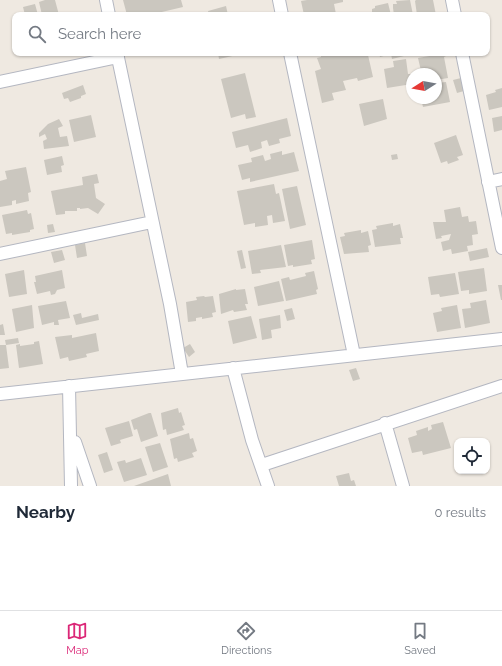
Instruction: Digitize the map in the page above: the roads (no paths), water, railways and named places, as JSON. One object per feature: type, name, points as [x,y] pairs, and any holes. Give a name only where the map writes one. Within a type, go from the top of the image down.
[{"type":"street","points":[[106,0],[108,12]]},
{"type":"street","points":[[279,0],[281,12]]},
{"type":"street","points":[[452,0],[454,12]]},
{"type":"street","points":[[0,82],[114,56]]},
{"type":"street","points":[[118,56],[182,374]]},
{"type":"street","points":[[291,56],[354,355]]},
{"type":"street","points":[[463,56],[502,248]]},
{"type":"street","points":[[488,182],[502,179]]},
{"type":"street","points":[[0,254],[152,222]]},
{"type":"street","points":[[0,394],[502,339]]},
{"type":"street","points":[[233,368],[252,440],[262,465],[268,486]]},
{"type":"street","points":[[69,386],[71,486]]},
{"type":"street","points":[[262,465],[385,423],[502,386]]},
{"type":"street","points":[[385,423],[403,486]]},
{"type":"street","points":[[70,427],[90,486]]}]
